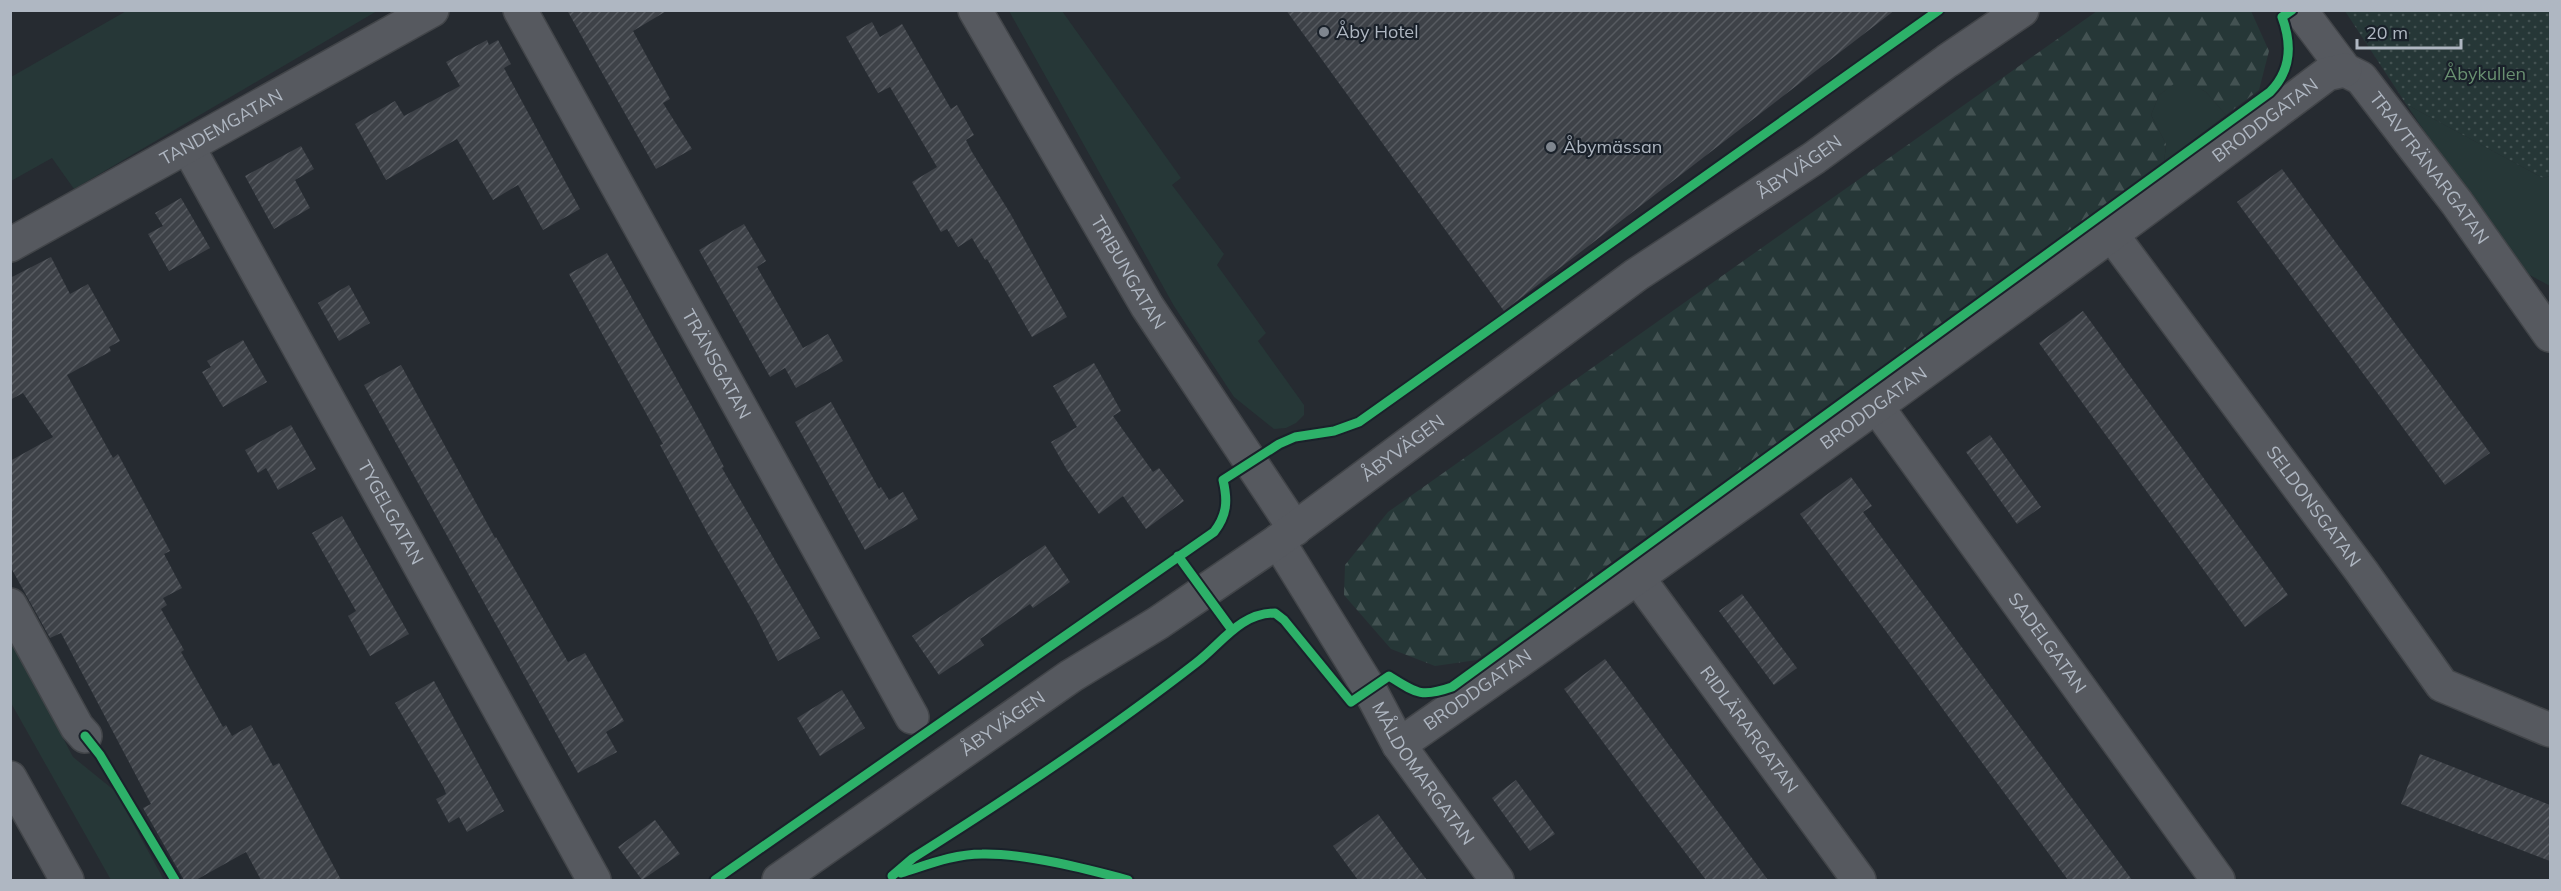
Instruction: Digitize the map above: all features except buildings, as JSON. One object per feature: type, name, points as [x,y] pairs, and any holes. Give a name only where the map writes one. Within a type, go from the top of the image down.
[{"type":"street","name":"TANDEMGATAN","points":[[10,244],[432,10]]},
{"type":"street","name":"TRÄNSGATAN","points":[[520,10],[912,717]]},
{"type":"street","name":"TRIBUNGATAN","points":[[975,10],[1147,306],[1286,535]]},
{"type":"street","name":"ÅBYVÄGEN","points":[[779,880],[1071,676],[1158,623],[1286,535],[1636,275],[1814,158],[1947,61],[2022,10]]},
{"type":"street","name":"TRAVTRÄNARGATAN","points":[[2300,10],[2345,70],[2361,78],[2457,203],[2550,335]]},
{"type":"street","name":"BRODDGATAN","points":[[1399,745],[1877,407],[2327,74],[2345,70]]},
{"type":"street","name":"TYGELGATAN","points":[[188,147],[594,880]]},
{"type":"street","name":"SELDONSGATAN","points":[[2112,235],[2362,572],[2442,685],[2550,730]]},
{"type":"street","name":"SADELGATAN","points":[[1877,407],[2218,880]]},
{"type":"street","name":"MÅLDOMARGATAN","points":[[1286,535],[1399,745],[1497,880]]},
{"type":"street","name":"RIDLÄRARGATAN","points":[[1638,578],[1859,880]]},
{"type":"street","points":[[10,605],[77,727],[85,736]]},
{"type":"street","points":[[10,778],[67,880]]},
{"type":"green space","points":[[128,10],[377,11],[74,189],[52,158],[11,181],[11,77]]},
{"type":"green space","points":[[1009,11],[1062,11],[1181,178],[1172,185],[1224,254],[1217,265],[1266,333],[1258,341],[1304,405],[1304,415],[1296,423],[1286,428],[1274,429],[1234,397],[1174,306]]},
{"type":"green space","points":[[2097,11],[2251,11],[2269,51],[2259,90],[2226,115],[2206,92],[2182,78],[2159,95],[2151,115],[2166,144],[2164,162],[1477,660],[1435,666],[1391,649],[1344,595],[1345,565],[1388,512]]},
{"type":"green space","name":"Åbykullen","points":[[2345,11],[2550,11],[2550,176],[2543,178],[2406,104]]},
{"type":"green space","points":[[2182,77],[2206,92],[2226,115],[2164,162],[2166,144],[2151,115],[2159,95]]},
{"type":"green space","points":[[2406,104],[2543,178],[2550,176],[2550,286],[2526,273],[2494,233]]},
{"type":"green space","points":[[10,637],[73,757],[115,791],[164,880],[111,880],[11,703]]},
{"type":"cycle path","points":[[715,880],[1214,532],[1222,520],[1225,508],[1226,495],[1223,480],[1279,444],[1295,437],[1334,431],[1359,422],[1939,10]]},
{"type":"cycle path","points":[[892,876],[913,858],[1021,788],[1127,714],[1196,663],[1232,630],[1263,614],[1275,613],[1284,620],[1351,702],[1389,676],[1419,692],[1433,692],[1452,687],[2270,92],[2286,66],[2288,47],[2282,17],[2292,10]]},
{"type":"cycle path","points":[[1178,556],[1232,630]]},
{"type":"cycle path","points":[[85,736],[100,755],[175,880]]},
{"type":"cycle path","points":[[901,873],[961,856],[999,854],[1056,862],[1128,880]]},
{"type":"place","name":"Åby Hotel","points":[[1324,32]]},
{"type":"place","name":"Åbymässan","points":[[1551,147]]}]
